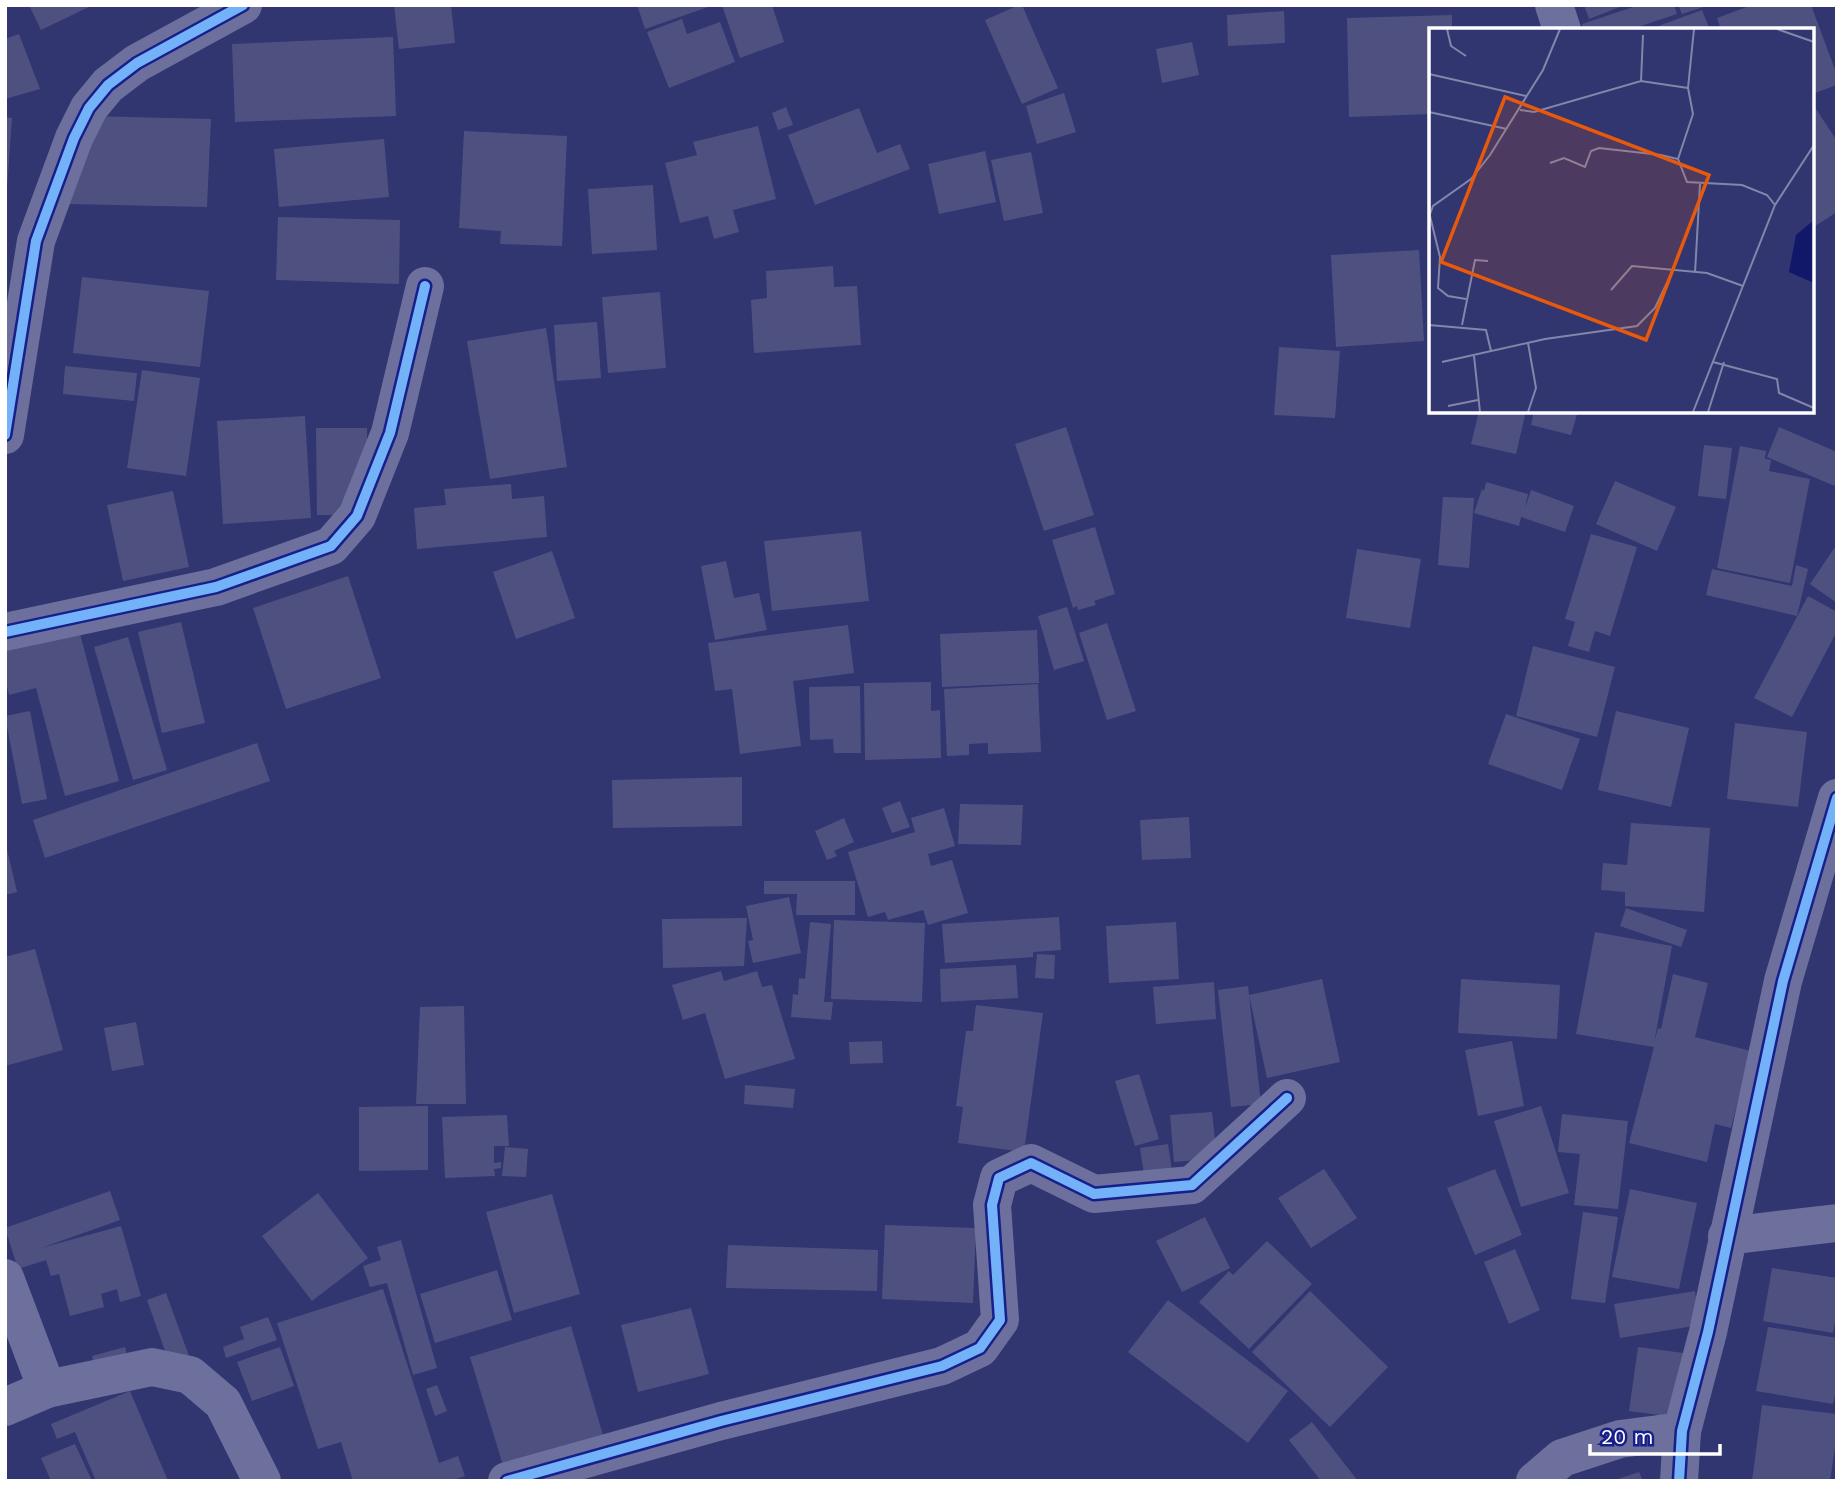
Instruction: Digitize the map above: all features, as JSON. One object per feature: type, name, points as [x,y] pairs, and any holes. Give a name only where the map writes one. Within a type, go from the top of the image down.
[{"type":"street","points":[[5,435],[36,241],[74,138],[89,108],[108,85],[137,63],[243,5]]},
{"type":"street","points":[[1554,5],[1561,28]]},
{"type":"street","points":[[5,632],[216,587],[331,547],[357,516],[390,433],[425,286]]},
{"type":"street","points":[[1679,1481],[1682,1431],[1708,1332],[1783,981],[1837,798]]},
{"type":"street","points":[[507,1481],[721,1421],[942,1366],[980,1348],[1000,1320],[992,1205],[999,1178],[1031,1163],[1094,1194],[1192,1185],[1287,1098]]},
{"type":"street","points":[[1727,1236],[1837,1223]]},
{"type":"street","points":[[5,1278],[47,1389]]},
{"type":"street","points":[[5,1407],[47,1389],[152,1367],[190,1375],[223,1403],[262,1481]]},
{"type":"street","points":[[1535,1481],[1562,1458],[1620,1439],[1682,1431]]},
{"type":"building","points":[[29,5],[93,5],[41,30]]},
{"type":"building","points":[[394,5],[451,5],[455,43],[399,49]]},
{"type":"building","points":[[637,5],[711,5],[711,6],[645,29]]},
{"type":"building","points":[[722,5],[772,5],[784,42],[740,58]]},
{"type":"building","points":[[1022,5],[1058,88],[1022,104],[985,20]]},
{"type":"building","points":[[1584,5],[1625,5],[1589,19]]},
{"type":"building","points":[[1639,5],[1674,5],[1677,14],[1635,28],[1583,28],[1582,24]]},
{"type":"building","points":[[1678,5],[1707,5],[1707,6],[1682,14]]},
{"type":"building","points":[[1752,5],[1811,5],[1837,75],[1837,85],[1814,93],[1814,28],[1720,28],[1717,18]]},
{"type":"building","points":[[1702,10],[1709,28],[1653,28]]},
{"type":"building","points":[[1284,11],[1285,43],[1228,46],[1227,15]]},
{"type":"building","points":[[1452,15],[1452,28],[1429,28],[1429,114],[1349,117],[1347,18]]},
{"type":"building","points":[[682,19],[687,34],[720,22],[735,62],[669,88],[647,32]]},
{"type":"building","points":[[19,34],[40,89],[5,99],[5,39]]},
{"type":"building","points":[[393,37],[396,116],[235,122],[232,44]]},
{"type":"building","points":[[1192,42],[1199,75],[1162,83],[1156,49]]},
{"type":"building","points":[[1064,93],[1076,132],[1037,144],[1026,106]]},
{"type":"building","points":[[786,107],[793,125],[778,130],[772,113]]},
{"type":"building","points":[[859,108],[877,153],[900,144],[910,169],[815,205],[788,135]]},
{"type":"building","points":[[1816,109],[1837,141],[1837,212],[1814,227]]},
{"type":"building","points":[[88,116],[211,119],[207,207],[68,204]]},
{"type":"building","points":[[5,117],[12,118],[7,188],[5,188]]},
{"type":"building","points":[[758,126],[776,199],[733,210],[739,232],[714,239],[708,216],[680,223],[665,163],[697,155],[693,142]]},
{"type":"building","points":[[464,131],[567,136],[562,246],[500,244],[501,231],[459,228]]},
{"type":"building","points":[[384,139],[389,197],[279,207],[274,149]]},
{"type":"building","points":[[985,151],[996,202],[939,214],[928,164]]},
{"type":"building","points":[[1031,152],[1043,213],[1004,221],[991,160]]},
{"type":"building","points":[[653,185],[657,250],[592,254],[588,189]]},
{"type":"building","points":[[278,217],[400,220],[399,284],[276,280]]},
{"type":"building","points":[[1419,250],[1424,341],[1336,347],[1331,255]]},
{"type":"building","points":[[833,266],[834,287],[857,286],[861,345],[754,353],[751,300],[767,298],[766,271]]},
{"type":"building","points":[[82,277],[209,291],[200,367],[73,353]]},
{"type":"building","points":[[660,292],[666,368],[608,373],[602,297]]},
{"type":"building","points":[[597,322],[601,378],[557,381],[554,325]]},
{"type":"building","points":[[546,328],[567,467],[490,479],[467,341]]},
{"type":"building","points":[[1279,347],[1340,351],[1335,418],[1274,415]]},
{"type":"building","points":[[65,366],[137,373],[134,401],[63,394]]},
{"type":"building","points":[[142,370],[200,378],[186,476],[127,468]]},
{"type":"building","points":[[1479,413],[1526,413],[1516,454],[1471,444]]},
{"type":"building","points":[[1534,413],[1577,413],[1571,435],[1531,425]]},
{"type":"building","points":[[305,416],[311,518],[223,524],[217,421]]},
{"type":"building","points":[[1066,427],[1094,515],[1044,531],[1015,444]]},
{"type":"building","points":[[1779,427],[1837,452],[1837,487],[1767,457]]},
{"type":"building","points":[[316,428],[367,428],[367,484],[356,515],[317,515]]},
{"type":"building","points":[[1704,445],[1732,448],[1726,499],[1698,496]]},
{"type":"building","points":[[1740,446],[1766,451],[1765,459],[1771,460],[1769,471],[1810,479],[1790,583],[1717,568]]},
{"type":"building","points":[[1615,481],[1676,507],[1657,551],[1596,524]]},
{"type":"building","points":[[1486,482],[1528,494],[1525,508],[1531,490],[1574,506],[1565,532],[1521,517],[1519,526],[1474,513]]},
{"type":"building","points":[[511,484],[512,499],[544,496],[547,537],[417,549],[414,508],[446,505],[444,489]]},
{"type":"building","points":[[173,491],[189,567],[123,581],[107,505]]},
{"type":"building","points":[[1443,497],[1474,498],[1469,568],[1438,565]]},
{"type":"building","points":[[1095,527],[1115,594],[1094,601],[1096,605],[1078,610],[1077,606],[1073,608],[1052,540]]},
{"type":"building","points":[[861,531],[869,601],[772,611],[764,541]]},
{"type":"building","points":[[1591,534],[1637,547],[1610,636],[1595,631],[1589,652],[1568,646],[1575,622],[1565,619]]},
{"type":"building","points":[[1837,544],[1837,603],[1810,584]]},
{"type":"building","points":[[1357,549],[1421,559],[1410,628],[1346,618]]},
{"type":"building","points":[[552,551],[575,618],[516,639],[493,572]]},
{"type":"building","points":[[726,561],[734,598],[759,593],[767,630],[715,640],[701,566]]},
{"type":"building","points":[[1796,565],[1808,569],[1797,616],[1706,595],[1712,569],[1792,586]]},
{"type":"building","points":[[348,576],[381,678],[286,709],[253,608]]},
{"type":"building","points":[[1808,596],[1837,612],[1837,631],[1792,717],[1754,698]]},
{"type":"building","points":[[1067,607],[1084,661],[1054,670],[1038,616]]},
{"type":"building","points":[[181,622],[205,723],[162,733],[138,632]]},
{"type":"building","points":[[1107,623],[1136,711],[1107,720],[1079,633]]},
{"type":"building","points":[[848,625],[854,673],[793,681],[801,746],[740,754],[732,689],[715,691],[708,643]]},
{"type":"building","points":[[79,630],[119,781],[65,796],[36,688],[9,695],[5,679],[5,650]]},
{"type":"building","points":[[1037,630],[1039,683],[942,687],[940,634]]},
{"type":"building","points":[[128,637],[167,770],[133,780],[94,647]]},
{"type":"building","points":[[1533,646],[1615,667],[1597,737],[1516,716]]},
{"type":"building","points":[[931,682],[931,711],[940,710],[941,758],[865,760],[864,683]]},
{"type":"building","points":[[1038,684],[1041,752],[988,754],[988,743],[969,744],[969,755],[947,756],[944,689]]},
{"type":"building","points":[[860,686],[861,753],[834,753],[833,739],[810,740],[809,687]]},
{"type":"building","points":[[30,711],[47,799],[22,804],[5,716]]},
{"type":"building","points":[[1616,711],[1689,728],[1671,807],[1598,790]]},
{"type":"building","points":[[1506,714],[1580,739],[1562,790],[1488,764]]},
{"type":"building","points":[[1735,723],[1807,732],[1798,807],[1727,799]]},
{"type":"building","points":[[257,743],[270,781],[45,858],[33,820]]},
{"type":"building","points":[[742,777],[742,826],[613,828],[612,780]]},
{"type":"building","points":[[900,801],[910,827],[892,833],[882,808]]},
{"type":"building","points":[[960,804],[1023,805],[1021,845],[958,844]]},
{"type":"building","points":[[944,808],[955,846],[928,854],[931,866],[952,860],[968,913],[928,925],[923,910],[888,920],[885,912],[868,917],[848,852],[915,832],[911,818]]},
{"type":"building","points":[[1189,817],[1191,858],[1142,860],[1140,820]]},
{"type":"building","points":[[844,818],[854,842],[834,851],[837,856],[827,860],[815,831]]},
{"type":"building","points":[[1631,823],[1710,828],[1704,912],[1625,906],[1625,892],[1601,890],[1603,863],[1627,865]]},
{"type":"building","points":[[5,841],[17,892],[5,895]]},
{"type":"building","points":[[764,881],[855,881],[855,915],[796,915],[797,894],[764,894]]},
{"type":"building","points":[[789,897],[801,953],[753,963],[748,941],[753,940],[746,906]]},
{"type":"building","points":[[1626,908],[1687,930],[1681,947],[1620,926]]},
{"type":"building","points":[[1059,917],[1061,950],[1033,952],[1033,957],[945,963],[942,924]]},
{"type":"building","points":[[747,918],[744,966],[663,968],[662,919]]},
{"type":"building","points":[[834,920],[925,923],[922,1002],[831,999]]},
{"type":"building","points":[[810,922],[831,924],[824,1002],[833,1002],[831,1020],[791,1017],[793,994],[798,995],[799,978],[805,979]]},
{"type":"building","points":[[1176,922],[1179,979],[1109,983],[1106,926]]},
{"type":"building","points":[[1595,932],[1672,946],[1654,1043],[1658,1028],[1661,1029],[1673,974],[1708,983],[1695,1037],[1751,1051],[1731,1128],[1715,1124],[1707,1162],[1629,1143],[1654,1047],[1576,1034]]},
{"type":"building","points":[[35,949],[63,1050],[5,1066],[5,957]]},
{"type":"building","points":[[1037,954],[1055,955],[1054,979],[1035,978]]},
{"type":"building","points":[[1016,965],[1018,998],[941,1002],[940,969]]},
{"type":"building","points":[[721,971],[724,981],[757,971],[762,987],[772,985],[795,1059],[725,1079],[705,1013],[683,1020],[672,985]]},
{"type":"building","points":[[1322,979],[1340,1062],[1267,1078],[1249,995]]},
{"type":"building","points":[[1461,979],[1560,985],[1557,1039],[1458,1033]]},
{"type":"building","points":[[1214,982],[1216,1019],[1156,1024],[1153,987]]},
{"type":"building","points":[[1248,986],[1261,1104],[1231,1107],[1218,990]]},
{"type":"building","points":[[976,1005],[1043,1013],[1024,1152],[958,1143],[963,1107],[956,1106],[966,1031],[973,1031]]},
{"type":"building","points":[[464,1006],[466,1104],[416,1104],[420,1007]]},
{"type":"building","points":[[136,1022],[144,1065],[112,1071],[104,1028]]},
{"type":"building","points":[[882,1041],[883,1063],[850,1064],[849,1042]]},
{"type":"building","points":[[1512,1041],[1524,1106],[1478,1116],[1465,1050]]},
{"type":"building","points":[[1139,1074],[1159,1139],[1135,1146],[1115,1081]]},
{"type":"building","points":[[745,1085],[795,1089],[793,1108],[744,1104]]},
{"type":"building","points":[[428,1106],[428,1170],[359,1171],[359,1107]]},
{"type":"building","points":[[1541,1106],[1569,1193],[1521,1207],[1494,1121]]},
{"type":"building","points":[[1212,1112],[1217,1158],[1174,1162],[1170,1115]]},
{"type":"building","points":[[1562,1114],[1628,1121],[1618,1209],[1574,1205],[1580,1154],[1558,1152]]},
{"type":"building","points":[[507,1115],[509,1146],[494,1146],[494,1163],[501,1162],[501,1168],[494,1169],[495,1176],[445,1178],[442,1117]]},
{"type":"building","points":[[1168,1144],[1172,1171],[1144,1175],[1140,1148]]},
{"type":"building","points":[[505,1147],[528,1149],[526,1177],[502,1176]]},
{"type":"building","points":[[1324,1169],[1357,1218],[1311,1248],[1278,1198]]},
{"type":"building","points":[[1495,1169],[1522,1235],[1475,1255],[1447,1188]]},
{"type":"building","points":[[1630,1189],[1697,1203],[1679,1289],[1612,1277]]},
{"type":"building","points":[[110,1191],[120,1220],[41,1248],[121,1226],[141,1296],[120,1302],[117,1289],[101,1294],[104,1307],[70,1316],[59,1274],[51,1276],[46,1260],[18,1269],[5,1228]]},
{"type":"building","points":[[318,1193],[368,1258],[312,1301],[262,1236]]},
{"type":"building","points":[[552,1194],[580,1294],[514,1313],[486,1212]]},
{"type":"building","points":[[1583,1212],[1618,1217],[1605,1303],[1571,1299]]},
{"type":"building","points":[[1205,1217],[1230,1268],[1182,1292],[1156,1241]]},
{"type":"building","points":[[885,1225],[976,1228],[973,1303],[882,1299]]},
{"type":"building","points":[[401,1240],[437,1368],[413,1375],[387,1283],[370,1287],[363,1266],[381,1260],[377,1247]]},
{"type":"building","points":[[1267,1241],[1312,1284],[1249,1349],[1199,1302],[1229,1271],[1233,1275]]},
{"type":"building","points":[[728,1245],[878,1250],[877,1291],[726,1288]]},
{"type":"building","points":[[1515,1249],[1540,1310],[1509,1324],[1484,1262]]},
{"type":"building","points":[[1772,1268],[1837,1278],[1837,1310],[1833,1333],[1763,1321]]},
{"type":"building","points":[[497,1270],[512,1320],[435,1343],[420,1294]]},
{"type":"building","points":[[383,1289],[439,1463],[458,1456],[465,1476],[450,1481],[353,1481],[341,1442],[318,1449],[277,1323]]},
{"type":"building","points":[[1310,1291],[1388,1367],[1330,1427],[1252,1352]]},
{"type":"building","points":[[1695,1291],[1700,1325],[1620,1338],[1614,1304]]},
{"type":"building","points":[[166,1293],[189,1356],[169,1362],[147,1300]]},
{"type":"building","points":[[1168,1300],[1288,1391],[1248,1443],[1128,1352]]},
{"type":"building","points":[[691,1308],[709,1374],[638,1392],[621,1325]]},
{"type":"building","points":[[268,1317],[277,1340],[226,1358],[223,1347],[244,1339],[240,1327]]},
{"type":"building","points":[[571,1326],[605,1442],[505,1472],[470,1357]]},
{"type":"building","points":[[1768,1327],[1837,1338],[1837,1385],[1833,1404],[1756,1391]]},
{"type":"building","points":[[125,1347],[129,1365],[96,1374],[92,1356]]},
{"type":"building","points":[[280,1347],[294,1386],[252,1401],[237,1362]]},
{"type":"building","points":[[1638,1347],[1691,1354],[1682,1418],[1629,1411]]},
{"type":"building","points":[[437,1385],[447,1411],[435,1416],[426,1389]]},
{"type":"building","points":[[130,1391],[168,1481],[96,1481],[75,1432],[57,1439],[51,1424]]},
{"type":"building","points":[[1762,1405],[1837,1414],[1830,1481],[1752,1481]]},
{"type":"building","points":[[1312,1422],[1358,1481],[1321,1481],[1289,1440]]},
{"type":"building","points":[[75,1444],[92,1481],[51,1481],[41,1458]]},
{"type":"building","points":[[1639,1472],[1643,1481],[1615,1481],[1615,1480]]},
{"type":"cycle path","points":[[5,435],[36,241],[74,138],[89,108],[108,85],[137,63],[243,5]]},
{"type":"cycle path","points":[[5,632],[216,587],[331,546],[357,516],[390,433],[425,286]]},
{"type":"cycle path","points":[[1679,1481],[1682,1431],[1708,1332],[1783,981],[1837,798]]},
{"type":"cycle path","points":[[507,1481],[721,1421],[942,1366],[980,1348],[1000,1320],[992,1205],[999,1178],[1031,1163],[1094,1194],[1192,1185],[1287,1098]]}]
